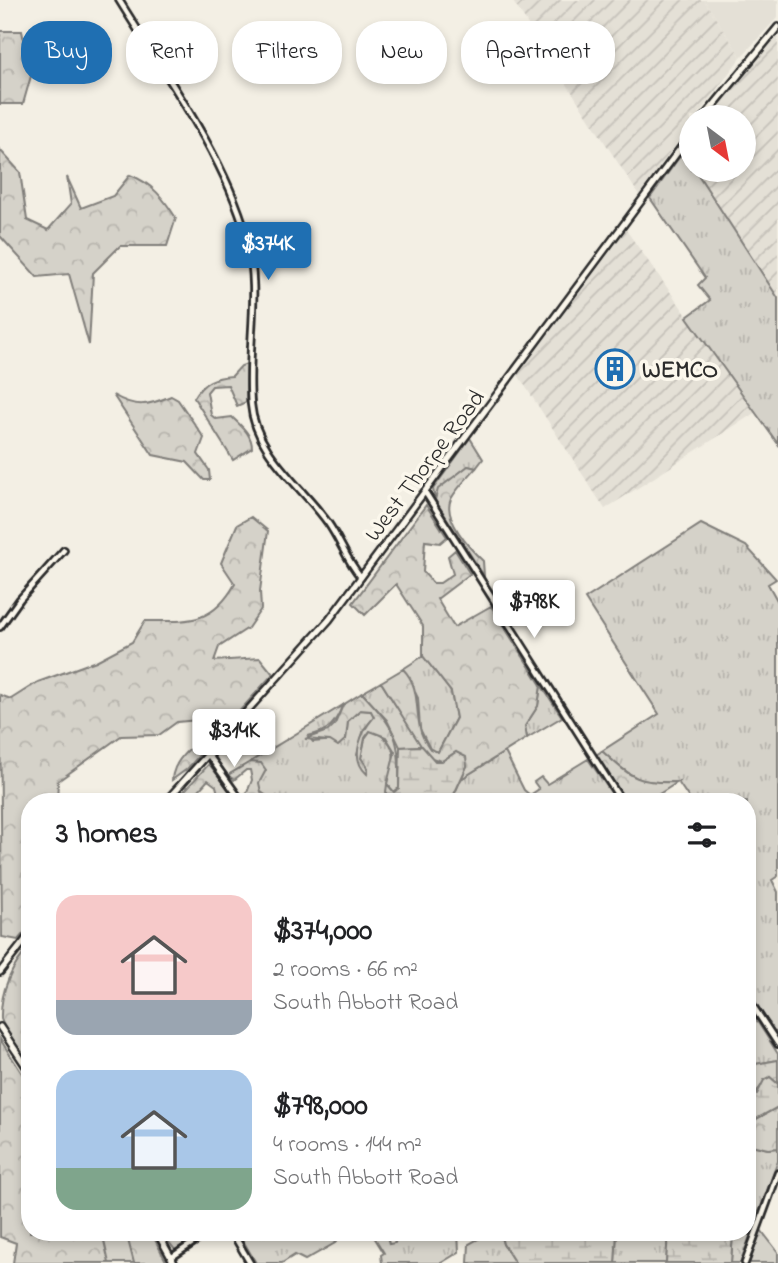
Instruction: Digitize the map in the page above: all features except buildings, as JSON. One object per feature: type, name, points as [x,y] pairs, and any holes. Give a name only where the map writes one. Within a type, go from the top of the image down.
[{"type":"street","points":[[119,0],[210,151],[245,231],[255,285],[251,402],[254,424],[271,455],[326,520],[362,578]]},
{"type":"street","points":[[714,105],[778,27]]},
{"type":"street","name":"West Thorpe Road","points":[[173,793],[297,656],[362,578],[679,150]]},
{"type":"street","points":[[425,492],[616,793]]},
{"type":"street","points":[[0,627],[20,599],[64,550]]},
{"type":"street","points":[[207,752],[234,793]]},
{"type":"street","points":[[0,972],[21,945]]},
{"type":"street","points":[[756,1011],[778,1044]]},
{"type":"street","points":[[0,1027],[21,1058]]},
{"type":"street","points":[[756,1233],[778,1173]]},
{"type":"street","points":[[162,1241],[173,1260],[197,1241]]},
{"type":"street","points":[[237,1241],[250,1263]]},
{"type":"street","points":[[745,1263],[753,1241]]},
{"type":"shaded area","points":[[512,0],[704,0],[741,57],[705,105],[679,105],[679,140],[639,195],[567,84],[615,84],[615,21],[526,21]]},
{"type":"shaded area","points":[[704,0],[778,0],[778,17],[741,57]]},
{"type":"shaded area","points":[[778,34],[778,298],[703,182],[756,182],[756,105],[719,105]]},
{"type":"shaded area","points":[[626,230],[756,412],[605,509],[518,375]]},
{"type":"green space","points":[[0,31],[21,31],[21,84],[29,84],[23,104],[0,104]]},
{"type":"green space","points":[[0,150],[20,172],[27,220],[48,230],[71,204],[67,177],[81,208],[113,196],[130,175],[157,192],[176,218],[167,246],[120,246],[93,273],[89,345],[69,274],[37,277],[0,236]]},
{"type":"green space","points":[[679,158],[679,182],[703,182],[778,298],[778,444],[687,317],[710,300],[698,285],[705,278],[650,198]]},
{"type":"green space","points":[[247,364],[246,402],[237,406],[228,385],[212,386],[207,392],[211,415],[216,419],[232,417],[250,439],[252,448],[233,460],[194,398],[210,381],[232,376],[241,366]]},
{"type":"green space","points":[[113,395],[135,404],[148,404],[171,396],[178,400],[204,438],[198,454],[209,470],[210,480],[204,480],[187,462],[153,455]]},
{"type":"green space","points":[[470,438],[483,459],[476,468],[468,466],[439,489],[435,500],[433,489]]},
{"type":"green space","points":[[468,466],[476,468],[451,499],[450,515],[459,533],[483,561],[484,576],[435,500],[438,489]]},
{"type":"green space","points":[[426,505],[447,537],[440,543],[425,541],[423,572],[433,583],[440,583],[453,574],[448,556],[455,550],[470,574],[437,599],[454,627],[491,606],[541,685],[538,706],[525,726],[527,738],[461,779],[467,766],[456,752],[442,761],[428,757],[381,682],[403,669],[415,690],[421,733],[430,749],[438,752],[456,718],[451,692],[423,656],[423,626],[396,584],[365,615],[353,603]]},
{"type":"green space","points":[[251,517],[268,531],[260,591],[261,609],[248,628],[219,647],[214,661],[260,658],[273,674],[187,769],[172,780],[173,772],[181,758],[211,731],[198,720],[177,722],[159,735],[121,736],[58,781],[57,793],[21,793],[21,936],[18,940],[2,937],[0,695],[11,699],[38,682],[96,661],[132,642],[145,621],[186,620],[208,614],[235,584],[221,563],[237,525]]},
{"type":"green space","points":[[701,524],[746,546],[776,579],[768,584],[778,602],[778,876],[772,880],[778,892],[778,1037],[756,1004],[756,793],[686,793],[678,782],[653,782],[628,773],[602,751],[659,714],[585,599]]},
{"type":"green space","points":[[423,656],[451,692],[456,718],[438,752],[430,749],[420,729],[418,698],[403,669]]},
{"type":"green space","points":[[381,682],[422,746],[400,747],[387,720],[362,693]]},
{"type":"green space","points":[[541,685],[562,717],[527,738],[525,726],[538,706]]},
{"type":"green space","points":[[362,693],[383,716],[394,736],[399,757],[399,788],[394,792],[387,784],[395,752],[386,737],[370,731],[365,738],[361,758],[368,768],[367,774],[359,760],[361,737],[374,717],[371,711],[360,710],[348,721],[346,739],[338,746],[330,741],[305,739],[328,731],[335,724],[343,705]]},
{"type":"green space","points":[[343,705],[330,726],[308,736],[313,742],[346,739],[348,721],[360,710],[371,711],[375,717],[364,729],[357,755],[368,768],[361,758],[365,738],[371,730],[383,736],[393,751],[387,793],[262,793],[250,762]]},
{"type":"green space","points":[[422,746],[435,761],[442,761],[456,752],[466,757],[467,766],[455,793],[386,793],[387,784],[394,792],[399,788],[400,747]]},
{"type":"green space","points":[[602,751],[628,773],[644,780],[678,782],[661,793],[621,793],[596,755]]},
{"type":"green space","points":[[505,752],[528,793],[455,793],[461,779]]},
{"type":"green space","points":[[588,759],[611,793],[533,793],[539,789],[534,782],[541,777],[547,784]]},
{"type":"green space","points":[[250,762],[261,763],[266,770],[259,783],[262,793],[247,793],[252,780],[250,770],[246,770],[234,780],[228,775]]},
{"type":"green space","points":[[209,764],[231,793],[218,793],[216,786],[208,780],[196,793],[182,793]]},
{"type":"green space","points":[[21,958],[21,1052],[1,1019],[8,979]]},
{"type":"green space","points":[[756,1019],[778,1054],[778,1060],[756,1064]]},
{"type":"green space","points":[[0,1039],[21,1072],[21,1241],[156,1241],[167,1263],[13,1263],[16,1243],[0,1237]]},
{"type":"green space","points":[[778,1060],[778,1084],[770,1077],[756,1092],[756,1064]]},
{"type":"green space","points":[[770,1077],[778,1084],[778,1107],[756,1119],[756,1095],[764,1080]]},
{"type":"green space","points":[[778,1107],[778,1148],[756,1146],[756,1119]]},
{"type":"green space","points":[[756,1146],[778,1148],[778,1161],[756,1220]]},
{"type":"green space","points":[[761,1230],[778,1252],[778,1263],[749,1263]]},
{"type":"green space","points":[[104,1241],[128,1241],[134,1263],[109,1263]]},
{"type":"green space","points":[[168,1241],[188,1241],[189,1243],[176,1251]]},
{"type":"green space","points":[[243,1241],[337,1242],[305,1260],[295,1255],[282,1263],[256,1263]]},
{"type":"green space","points":[[377,1241],[388,1241],[389,1244],[395,1241],[458,1241],[459,1252],[441,1263],[382,1263],[381,1255],[384,1253]]},
{"type":"green space","points":[[474,1241],[502,1241],[515,1263],[468,1263],[469,1244]]},
{"type":"green space","points":[[502,1241],[616,1241],[615,1263],[515,1263]]},
{"type":"green space","points":[[616,1241],[667,1241],[666,1263],[615,1263]]},
{"type":"green space","points":[[667,1241],[732,1241],[731,1263],[666,1263]]},
{"type":"green space","points":[[732,1241],[748,1241],[740,1263],[731,1263]]},
{"type":"place","name":"WEMCO","points":[[615,369]]}]
